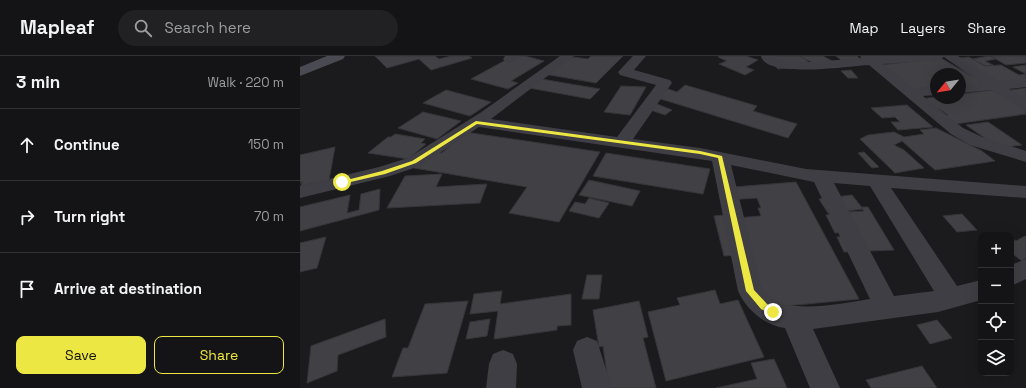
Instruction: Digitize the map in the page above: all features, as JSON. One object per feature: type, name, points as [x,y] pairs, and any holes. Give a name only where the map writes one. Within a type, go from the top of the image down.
[{"type":"street","points":[[300,72],[338,56]]},
{"type":"street","points":[[300,192],[383,172],[414,162],[476,122],[568,56]]},
{"type":"street","points":[[622,142],[665,83],[625,72],[640,56]]},
{"type":"street","points":[[769,56],[767,57],[770,62],[782,65],[800,66],[868,58],[938,56]]},
{"type":"street","points":[[949,56],[1026,106]]},
{"type":"street","points":[[868,58],[942,120],[976,141],[1026,157]]},
{"type":"street","points":[[966,88],[1026,83]]},
{"type":"street","points":[[910,93],[930,91]]},
{"type":"street","points":[[476,122],[700,153],[792,172],[821,176],[1026,192]]},
{"type":"street","points":[[720,157],[750,291],[764,307],[782,316],[816,318],[887,308],[978,291]]},
{"type":"street","points":[[821,176],[887,308]]},
{"type":"street","points":[[876,180],[951,297]]},
{"type":"street","points":[[1014,274],[1026,268]]},
{"type":"street","points":[[794,317],[825,388]]},
{"type":"street","points":[[587,350],[597,388]]},
{"type":"building","points":[[375,56],[435,56],[439,59],[451,56],[469,56],[472,58],[431,70],[419,59],[387,68]]},
{"type":"building","points":[[513,56],[525,56],[544,61],[511,81],[518,83],[508,89],[471,79]]},
{"type":"building","points":[[565,56],[588,59],[591,56],[623,56],[596,83],[544,74]]},
{"type":"building","points":[[746,56],[758,60],[746,67],[754,70],[745,75],[719,64],[727,61],[718,57]]},
{"type":"building","points":[[799,56],[823,56],[834,62],[819,66]]},
{"type":"building","points":[[802,56],[811,65],[778,69],[766,57]]},
{"type":"building","points":[[836,56],[857,56],[861,60],[842,61]]},
{"type":"building","points":[[989,56],[996,59],[985,61],[993,65],[986,66],[972,59]]},
{"type":"building","points":[[991,56],[1026,56],[1026,63],[1006,65]]},
{"type":"building","points":[[969,57],[985,66],[1001,65],[1019,75],[1026,74],[1026,82],[996,85],[950,59]]},
{"type":"building","points":[[941,58],[958,68],[930,68],[930,90],[908,93],[872,66]]},
{"type":"building","points":[[1026,65],[1026,74],[1013,67]]},
{"type":"building","points":[[851,70],[858,78],[848,78],[841,71]]},
{"type":"building","points":[[966,73],[985,84],[966,87]]},
{"type":"building","points":[[535,78],[600,89],[590,99],[524,87]]},
{"type":"building","points":[[685,85],[757,106],[753,111],[797,124],[788,138],[651,96],[662,87],[677,92]]},
{"type":"building","points":[[621,86],[646,87],[630,115],[604,112]]},
{"type":"building","points":[[1026,88],[1026,105],[1003,91]]},
{"type":"building","points":[[446,90],[491,102],[470,116],[423,103]]},
{"type":"building","points":[[993,90],[1026,110],[1026,114],[948,125],[937,117],[948,115],[938,108],[925,110],[912,100],[930,98],[930,104],[966,104],[966,93]]},
{"type":"building","points":[[652,102],[672,110],[665,115],[645,108]]},
{"type":"building","points":[[907,105],[933,127],[898,130],[891,122],[900,122],[895,117],[882,118],[871,108]]},
{"type":"building","points":[[423,112],[461,121],[437,139],[398,128]]},
{"type":"building","points":[[988,122],[1022,145],[999,148],[966,125]]},
{"type":"building","points":[[936,128],[982,151],[995,161],[935,170],[902,141],[894,145],[904,150],[924,168],[895,173],[860,139],[868,135],[894,132],[904,137],[924,134],[920,130]]},
{"type":"building","points":[[465,132],[600,152],[559,222],[509,213],[527,187],[414,168],[432,151],[442,153]]},
{"type":"building","points":[[395,134],[425,139],[421,143],[426,144],[408,159],[368,153],[388,137]]},
{"type":"building","points":[[335,147],[329,180],[301,186],[300,155]]},
{"type":"building","points":[[864,152],[879,167],[872,168],[858,153]]},
{"type":"building","points":[[606,153],[710,169],[703,194],[593,176]]},
{"type":"building","points":[[442,174],[436,187],[487,184],[480,203],[387,208],[405,176]]},
{"type":"building","points":[[589,180],[640,191],[632,206],[579,195]]},
{"type":"building","points":[[796,182],[859,299],[754,309],[737,255],[724,256],[714,216],[735,214],[736,218],[761,216],[758,208],[761,208],[757,198],[726,200],[721,188]]},
{"type":"building","points":[[380,189],[379,210],[300,231],[300,207],[350,195],[347,213],[359,210],[361,194]]},
{"type":"building","points":[[852,195],[863,209],[828,213],[819,199]]},
{"type":"building","points":[[589,198],[609,203],[599,218],[569,211],[575,202],[585,204]]},
{"type":"building","points":[[861,207],[868,207],[894,250],[844,252],[837,237],[860,236],[847,212],[864,211]]},
{"type":"building","points":[[845,213],[856,231],[835,233],[826,215]]},
{"type":"building","points":[[962,214],[977,230],[957,232],[943,216]]},
{"type":"building","points":[[1025,236],[1026,237],[1026,258],[1022,261],[1014,255],[1014,240],[1016,241]]},
{"type":"building","points":[[326,237],[317,268],[300,272],[300,243]]},
{"type":"building","points":[[587,275],[602,275],[599,299],[582,299]]},
{"type":"building","points":[[715,290],[720,304],[738,300],[764,357],[666,381],[648,312],[680,305],[677,298]]},
{"type":"building","points":[[502,291],[500,304],[571,294],[571,325],[557,326],[557,330],[494,339],[498,311],[470,314],[474,294]]},
{"type":"building","points":[[468,301],[447,373],[392,377],[403,348],[408,348],[425,304]]},
{"type":"building","points":[[639,301],[648,337],[643,338],[656,388],[609,388],[603,346],[599,347],[593,310]]},
{"type":"building","points":[[385,319],[386,337],[338,355],[337,371],[307,383],[311,346]]},
{"type":"building","points":[[490,319],[487,336],[466,339],[470,322]]},
{"type":"building","points":[[937,320],[952,338],[930,344],[917,325]]},
{"type":"building","points":[[774,359],[787,388],[716,388],[757,379],[751,363]]},
{"type":"building","points":[[922,366],[937,388],[871,388],[866,380]]},
{"type":"route","points":[[342,182],[383,172],[414,162],[476,122],[720,157],[750,291],[764,307],[773,312]]}]
